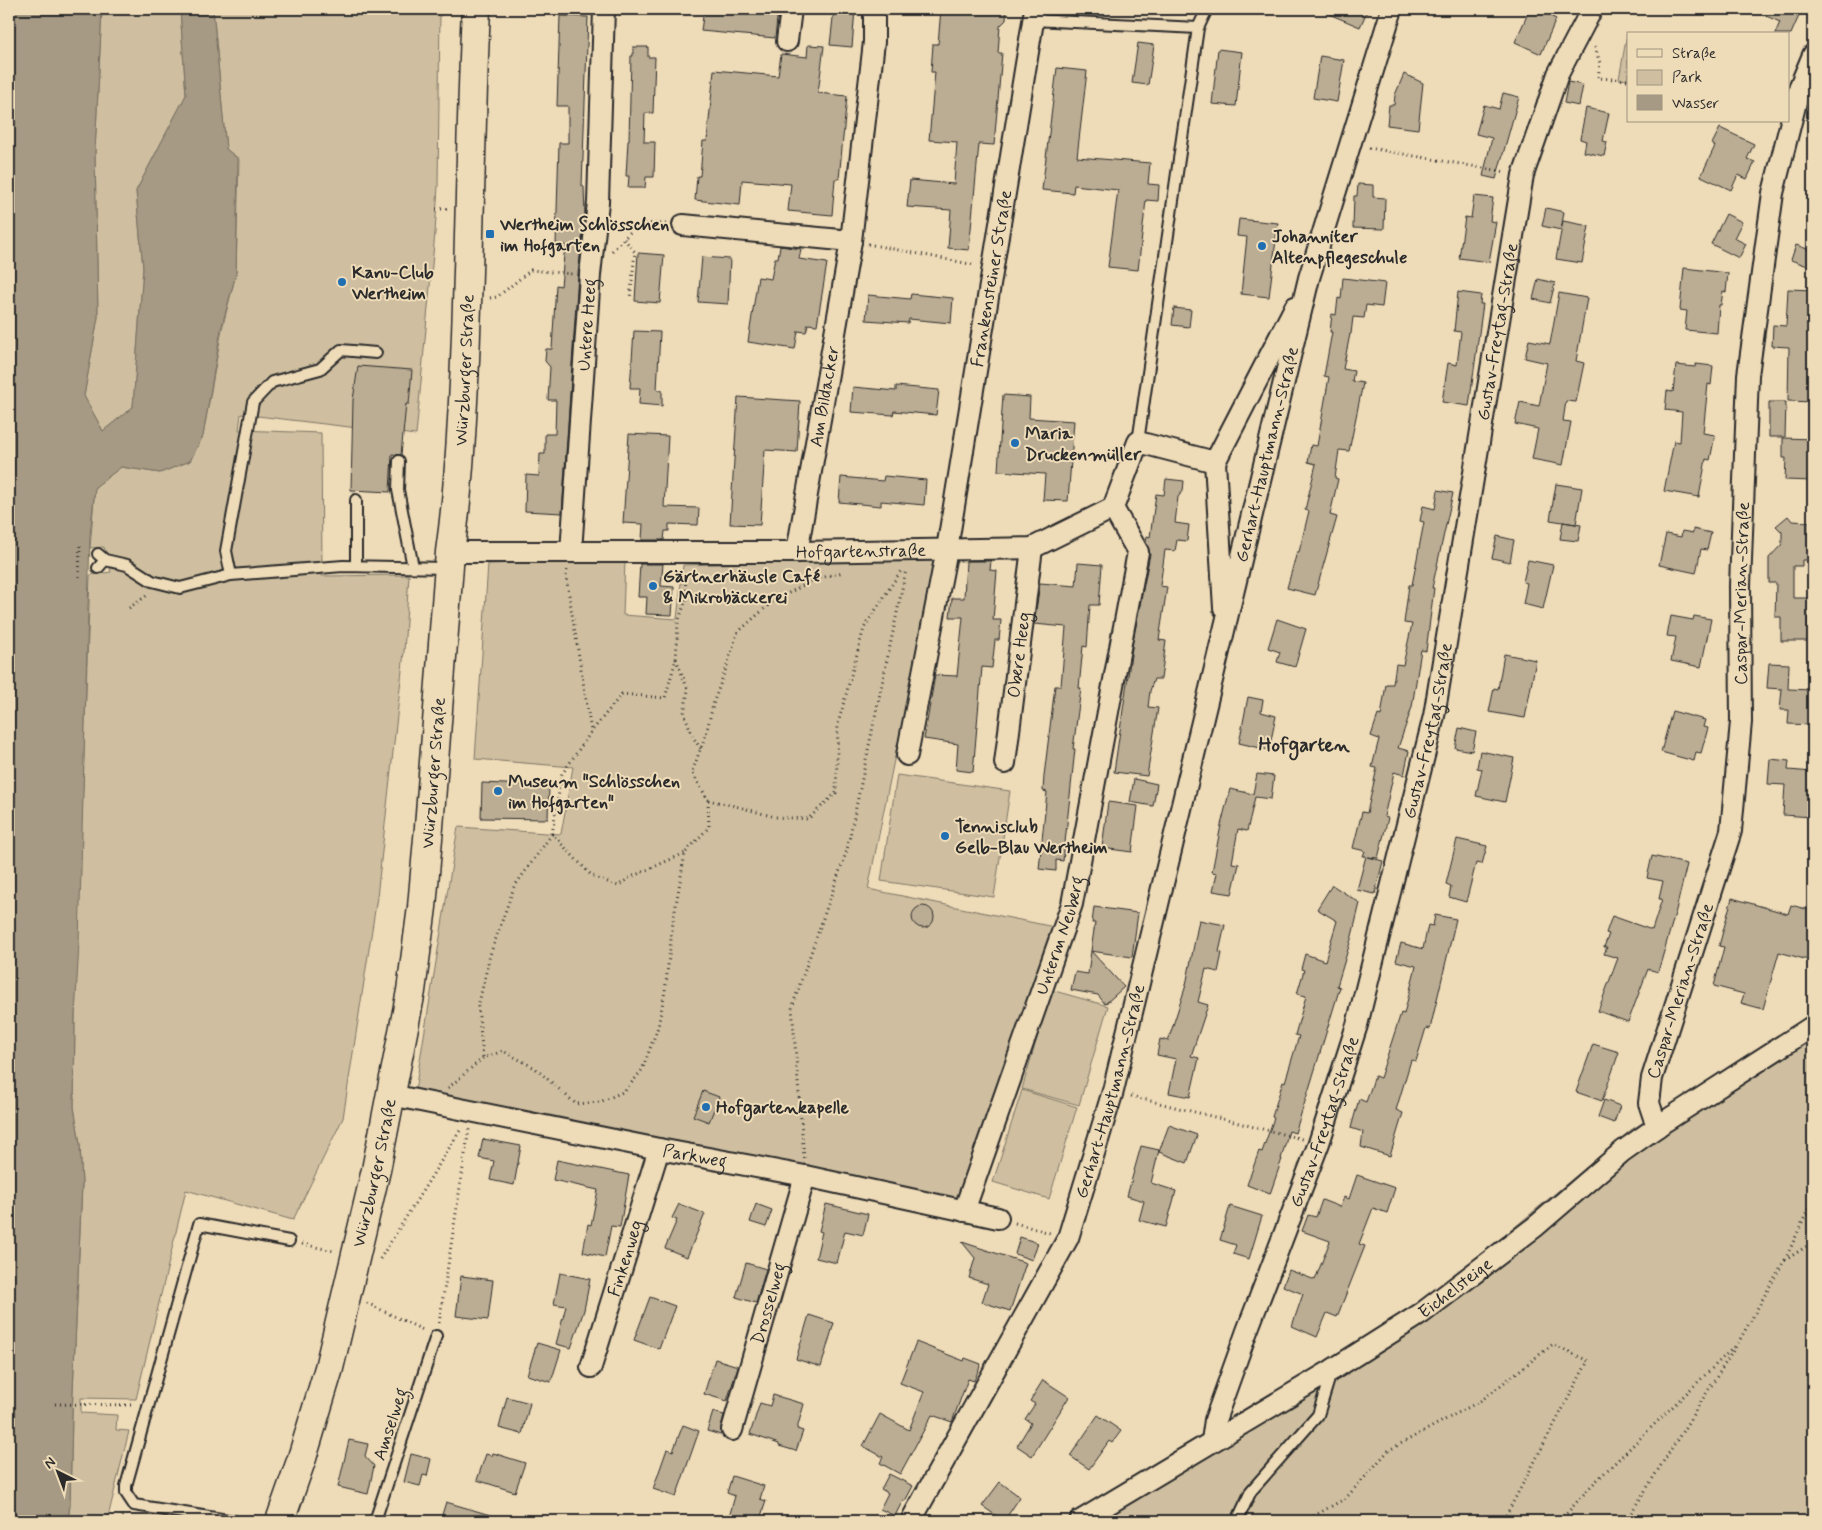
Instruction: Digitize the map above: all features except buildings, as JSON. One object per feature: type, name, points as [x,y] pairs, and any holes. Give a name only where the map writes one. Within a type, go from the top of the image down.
[{"type":"main road","name":"Würzburger Straße","points":[[280,1521],[302,1458],[329,1368],[357,1258],[392,1095],[411,991],[422,907],[460,458],[468,304],[470,154],[476,9]]},
{"type":"street","name":"Untere Heeg","points":[[570,552],[590,275],[598,202],[604,9]]},
{"type":"street","points":[[787,41],[791,9]]},
{"type":"street","name":"Am Bildacker","points":[[797,552],[857,242],[874,42],[874,9]]},
{"type":"street","name":"Gerhart-Hauptmann-Straße","points":[[914,1521],[918,1508],[1068,1238],[1113,1091],[1226,630],[1309,278],[1392,9]]},
{"type":"street","name":"Gustav-Freytag-Straße","points":[[1212,1441],[1215,1420],[1243,1340],[1319,1143],[1357,1025],[1434,716],[1523,175],[1558,74],[1592,9]]},
{"type":"street","name":"Frankensteiner Straße","points":[[947,549],[1034,14]]},
{"type":"street","name":"Caspar-Merian-Straße","points":[[1657,1127],[1649,1103],[1652,1078],[1731,831],[1741,722],[1740,586],[1748,375],[1773,193],[1800,86],[1813,55]]},
{"type":"street","points":[[675,225],[857,242]]},
{"type":"street","name":"Gerhart-Hauptmann-Straße","points":[[1226,630],[1215,462],[1309,278]]},
{"type":"street","points":[[1113,508],[1138,442],[1215,462]]},
{"type":"street","name":"Hofgartenstraße","points":[[450,560],[570,552],[797,552],[907,555],[947,549],[1032,548],[1113,508]]},
{"type":"street","name":"Unterm Neuberg","points":[[964,1211],[1072,904],[1138,552],[1113,508]]},
{"type":"street","name":"Obere Heeg","points":[[1005,763],[1032,548]]},
{"type":"street","points":[[907,755],[947,549]]},
{"type":"street","name":"Eichelsteige","points":[[1080,1521],[1332,1370],[1422,1313],[1536,1226],[1623,1151],[1813,1026]]},
{"type":"street","name":"Parkweg","points":[[392,1095],[428,1102],[470,1119],[659,1149],[805,1176],[998,1218]]},
{"type":"street","name":"Finkenweg","points":[[591,1367],[659,1149]]},
{"type":"street","name":"Drosselweg","points":[[732,1430],[805,1176]]},
{"type":"lane","points":[[1138,442],[1198,28],[1207,9]]},
{"type":"lane","points":[[1034,14],[1198,28]]},
{"type":"lane","points":[[231,575],[226,551],[253,402],[272,382],[320,369],[341,350],[376,353]]},
{"type":"lane","points":[[399,461],[398,490],[414,567]]},
{"type":"lane","points":[[356,500],[356,566]]},
{"type":"lane","points":[[100,561],[127,565],[152,581],[180,588],[231,575],[356,566],[414,567],[450,560]]},
{"type":"lane","points":[[234,1521],[134,1505],[126,1493],[126,1486],[199,1224],[289,1241]]},
{"type":"lane","name":"Amselweg","points":[[375,1521],[432,1334]]},
{"type":"lane","points":[[1237,1521],[1251,1491],[1318,1415],[1332,1370]]},
{"type":"path","points":[[1592,38],[1600,63],[1598,78],[1627,80]]},
{"type":"path","points":[[1350,144],[1500,171]]},
{"type":"path","points":[[611,252],[639,222],[675,225]]},
{"type":"path","points":[[624,238],[635,252],[630,299]]},
{"type":"path","points":[[857,242],[976,265]]},
{"type":"path","points":[[468,304],[497,297],[531,270],[590,275]]},
{"type":"path","points":[[79,577],[80,545]]},
{"type":"path","points":[[570,552],[566,576],[591,732]]},
{"type":"path","points":[[483,1058],[478,1007],[490,955],[514,887],[552,834],[562,774],[591,732],[622,694],[664,698],[676,659],[678,623],[686,599],[684,552]]},
{"type":"path","points":[[708,800],[739,806],[775,817],[808,818],[836,793],[838,724],[864,628],[907,555]]},
{"type":"path","points":[[805,1176],[792,1007],[848,850],[907,555]]},
{"type":"path","points":[[552,834],[592,876],[618,886],[629,878],[685,853],[709,827],[708,800],[692,772],[737,633],[772,602],[813,580],[852,570]]},
{"type":"path","points":[[676,659],[688,690],[684,713],[693,737],[701,749]]},
{"type":"path","points":[[428,1102],[483,1058],[503,1052],[535,1068],[576,1104],[600,1102],[625,1091],[642,1070],[658,1027],[685,853]]},
{"type":"path","points":[[1113,1091],[1319,1143]]},
{"type":"path","points":[[357,1258],[378,1262],[470,1119]]},
{"type":"path","points":[[366,1302],[432,1334],[470,1119]]},
{"type":"path","points":[[1626,1521],[1738,1343],[1784,1261],[1813,1200]]},
{"type":"path","points":[[998,1218],[1068,1238]]},
{"type":"path","points":[[1784,1261],[1813,1242]]},
{"type":"path","points":[[1560,1521],[1592,1486],[1738,1343]]},
{"type":"path","points":[[1305,1521],[1346,1498],[1389,1450],[1482,1400],[1553,1344],[1588,1361],[1503,1521]]},
{"type":"path","points":[[55,1404],[150,1405]]},
{"type":"green space","points":[[102,9],[180,9],[186,95],[136,191],[143,268],[133,407],[103,431],[84,396],[98,317],[95,152]]},
{"type":"green space","points":[[213,9],[440,9],[438,186],[416,435],[241,414],[239,430],[321,433],[322,576],[409,575],[404,652],[377,897],[343,1118],[293,1220],[186,1190],[136,1399],[81,1398],[81,1413],[117,1415],[116,1430],[129,1431],[107,1521],[68,1521],[82,1184],[80,1144],[74,1107],[75,1016],[90,575],[111,572],[104,547],[90,548],[95,487],[121,467],[160,473],[190,461],[203,436],[222,329],[236,274],[239,159],[226,149]]},
{"type":"green space","points":[[1627,34],[1627,80],[1619,79]]},
{"type":"green space","points":[[941,558],[893,765],[868,889],[1064,929],[964,1211],[415,1091],[458,827],[561,834],[573,767],[475,759],[488,564],[625,560],[623,615],[677,619],[683,565]]},
{"type":"green space","name":"Tennisclub Gelb-Blau Wertheim","points":[[897,775],[1010,791],[994,897],[881,881]]},
{"type":"green space","points":[[1051,990],[1108,1006],[1079,1105],[1022,1089]]},
{"type":"green space","points":[[1813,1011],[1813,1521],[1081,1521],[1332,1370],[1503,1237],[1631,1130],[1785,1033]]},
{"type":"green space","points":[[1022,1090],[1077,1107],[1049,1199],[993,1182]]},
{"type":"water","points":[[9,9],[102,9],[95,152],[98,317],[84,396],[103,431],[133,407],[143,268],[136,191],[186,95],[180,9],[213,9],[226,149],[238,159],[236,274],[221,329],[203,436],[190,461],[160,473],[121,467],[95,487],[90,536],[79,943],[75,1016],[74,1107],[80,1144],[82,1184],[68,1521],[9,1521]]},
{"type":"place","name":"Wertheim Schlösschen im Hofgarten","points":[[490,234]]},
{"type":"place","name":"Johanniter Altenpflegeschule","points":[[1262,246]]},
{"type":"place","name":"Kanu-Club Wertheim","points":[[342,282]]},
{"type":"place","name":"Maria Druckenmüller","points":[[1015,443]]},
{"type":"place","name":"Gärtnerhäusle Café & Mikrobäckerei","points":[[653,586]]},
{"type":"place","name":"Museum \"Schlösschen im Hofgarten\"","points":[[498,791]]},
{"type":"place","name":"Tennisclub Gelb-Blau Wertheim","points":[[945,836]]},
{"type":"place","name":"Hofgartenkapelle","points":[[706,1107]]},
{"type":"district","name":"Hofgarten","points":[[1304,744]]}]
